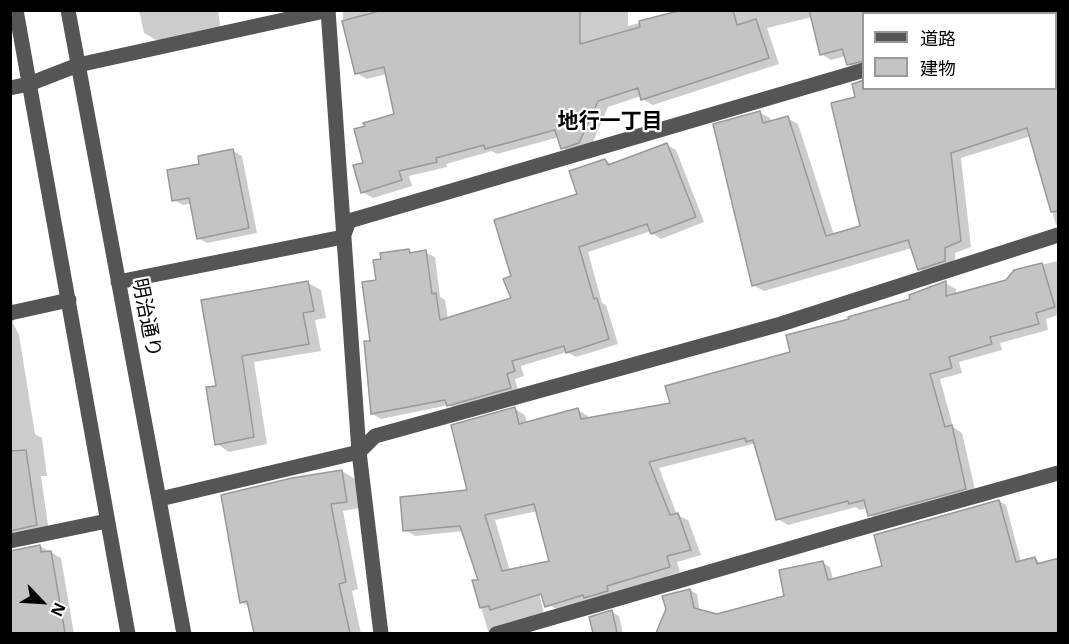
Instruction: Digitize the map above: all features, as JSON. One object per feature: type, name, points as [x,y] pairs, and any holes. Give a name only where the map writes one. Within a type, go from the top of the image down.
[{"type":"street","points":[[16,10],[128,633]]},
{"type":"street","name":"明治通り","points":[[68,10],[184,633]]},
{"type":"street","points":[[10,88],[29,84],[78,65],[328,11],[359,452],[381,633]]},
{"type":"street","points":[[343,237],[349,221],[862,71]]},
{"type":"street","points":[[160,499],[359,452],[375,436],[781,324],[1059,235]]},
{"type":"street","points":[[118,282],[343,237]]},
{"type":"street","points":[[10,313],[69,300]]},
{"type":"street","points":[[496,633],[1059,473]]},
{"type":"street","points":[[10,541],[107,521]]},
{"type":"building","points":[[383,10],[580,10],[580,44],[640,27],[639,21],[682,10],[733,10],[737,25],[756,19],[769,58],[641,100],[638,88],[598,101],[579,143],[561,149],[555,130],[485,149],[484,145],[436,158],[437,162],[399,171],[402,180],[361,193],[353,165],[363,163],[354,129],[365,126],[363,123],[394,114],[384,67],[355,74],[342,21]]},
{"type":"building","points":[[809,10],[864,10],[862,12],[862,61],[847,65],[842,49],[820,55]]},
{"type":"building","points":[[862,81],[862,90],[1057,90],[1059,88],[1059,211],[1051,212],[1027,128],[951,153],[961,241],[945,248],[945,261],[918,270],[908,240],[752,286],[713,124],[760,111],[763,123],[788,116],[826,236],[860,226],[831,103],[855,97],[852,84]]},
{"type":"building","points":[[667,143],[696,217],[651,234],[647,224],[579,247],[594,299],[597,298],[609,339],[566,353],[564,346],[512,361],[515,371],[507,374],[511,388],[447,406],[445,400],[371,414],[364,341],[370,341],[362,282],[376,280],[373,260],[381,259],[380,253],[409,249],[410,253],[426,250],[432,294],[436,293],[440,320],[511,298],[503,279],[511,276],[494,220],[577,194],[569,171],[605,159],[608,165]]},
{"type":"building","points":[[233,149],[249,228],[197,239],[189,198],[172,201],[167,170],[199,164],[198,156]]},
{"type":"building","points":[[1042,263],[1055,307],[1036,313],[1039,324],[990,337],[992,344],[949,357],[952,368],[930,374],[945,427],[952,425],[966,489],[868,516],[864,500],[849,504],[848,501],[776,520],[753,440],[746,442],[745,438],[649,462],[670,515],[678,513],[691,550],[667,556],[670,567],[607,586],[608,591],[584,598],[583,595],[545,607],[541,594],[490,610],[489,606],[480,608],[472,580],[478,580],[460,526],[403,531],[400,497],[467,490],[451,425],[515,407],[519,424],[578,408],[581,419],[670,403],[665,386],[790,352],[786,335],[849,319],[848,317],[910,299],[909,295],[946,281],[946,296],[1006,280],[1014,270]],"holes":[[[534,504],[549,561],[502,571],[485,515]]]},
{"type":"building","points":[[308,281],[314,311],[303,313],[309,344],[242,356],[254,437],[215,445],[206,387],[216,386],[201,300]]},
{"type":"building","points":[[26,450],[37,525],[10,531],[10,451]]},
{"type":"building","points":[[342,470],[347,502],[331,504],[346,582],[339,584],[350,633],[254,633],[247,601],[240,603],[221,495],[292,478]]},
{"type":"building","points":[[999,500],[1016,562],[1035,557],[1037,564],[1059,558],[1059,633],[656,633],[666,609],[662,596],[690,589],[694,608],[717,614],[784,596],[779,570],[823,561],[828,580],[882,566],[874,535]]},
{"type":"building","points":[[40,545],[41,552],[51,551],[65,633],[10,633],[10,551]]},
{"type":"building","points":[[612,610],[617,633],[593,633],[589,617]]},
{"type":"district","name":"地行一丁目","points":[[610,122]]}]
